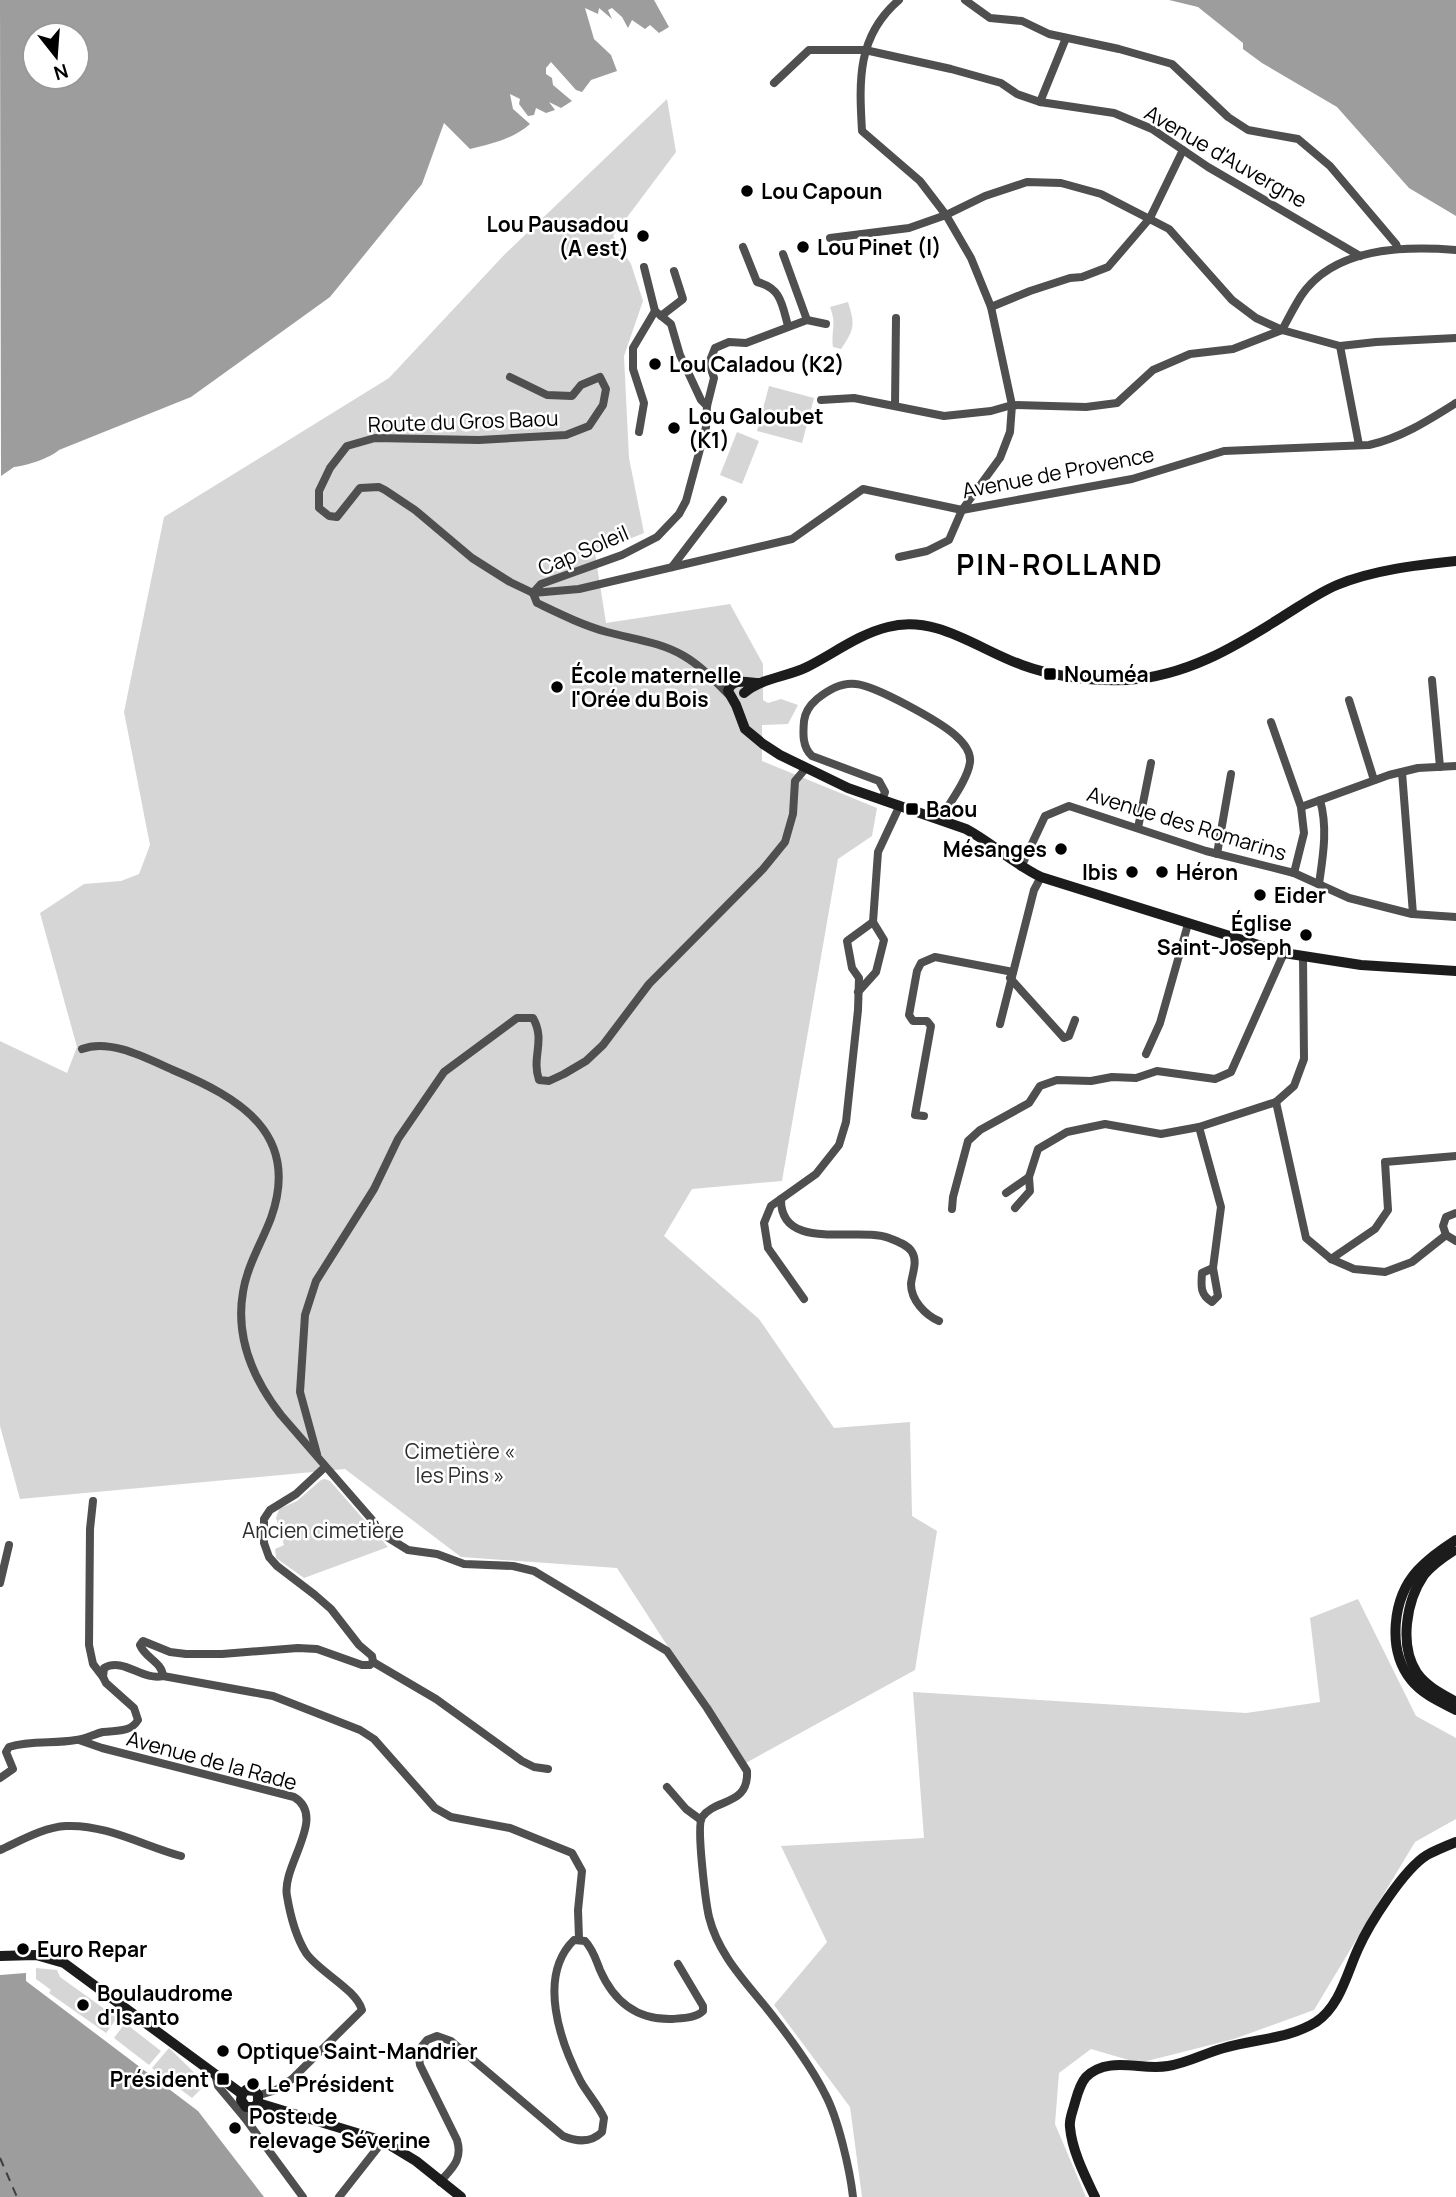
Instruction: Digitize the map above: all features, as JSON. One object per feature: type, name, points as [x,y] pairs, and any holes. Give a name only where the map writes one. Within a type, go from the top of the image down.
[{"type":"street","points":[[899,0],[876,25],[865,50],[859,86],[862,131],[920,181],[946,215],[971,258],[991,307],[1012,405],[1010,432],[1000,458],[962,510],[949,540],[927,551],[899,557]]},
{"type":"street","points":[[965,0],[990,18],[1022,21],[1049,34],[1172,64],[1228,117],[1248,130],[1298,139],[1330,166],[1398,249]]},
{"type":"street","points":[[1040,102],[1066,38]]},
{"type":"street","name":"Avenue d'Auvergne","points":[[774,83],[809,50],[865,50],[1001,83],[1017,94],[1040,102],[1114,113],[1152,128],[1247,190],[1360,256]]},
{"type":"street","points":[[991,307],[1030,291],[1108,267],[1150,218],[1183,150]]},
{"type":"street","points":[[830,238],[909,228],[946,215],[985,196],[1027,182],[1061,183],[1101,194],[1169,229],[1232,300],[1256,318],[1282,330],[1340,346],[1456,338]]},
{"type":"street","points":[[743,247],[753,277],[757,282],[768,284],[776,291],[788,326]]},
{"type":"street","points":[[821,400],[854,398],[944,416],[991,411],[1012,405],[1086,407],[1117,403],[1153,370],[1190,354],[1233,349],[1282,330],[1302,294],[1327,270],[1360,256],[1398,249],[1419,247],[1456,250]]},
{"type":"street","points":[[783,254],[807,320]]},
{"type":"street","points":[[644,267],[658,313],[671,324],[680,355],[701,400],[707,405],[714,378],[709,363],[715,348],[729,342],[746,342],[807,320],[826,324]]},
{"type":"street","points":[[639,432],[644,403],[633,369],[633,348],[658,313],[683,299],[674,271]]},
{"type":"street","points":[[895,405],[896,318]]},
{"type":"street","points":[[1340,346],[1359,445]]},
{"type":"street","name":"Route du Gros Baou","points":[[509,377],[547,395],[572,396],[582,385],[600,377],[606,389],[603,405],[589,426],[566,435],[479,440],[375,438],[347,446],[330,468],[319,491],[319,508],[329,516],[337,516],[360,488],[385,489],[415,510],[472,558],[533,593]]},
{"type":"street","name":"Avenue de Provence","points":[[533,593],[579,589],[792,539],[863,489],[962,510],[1132,479],[1224,452],[1359,445],[1386,441],[1433,418],[1456,402]]},
{"type":"street","name":"Cap Soleil","points":[[533,593],[541,584],[622,555],[657,537],[679,514],[686,501],[706,427],[707,405]]},
{"type":"street","points":[[672,567],[723,500]]},
{"type":"street","points":[[737,696],[760,683],[807,667],[873,631],[907,624],[940,629],[1001,657],[1050,674],[1102,680],[1159,675],[1207,661],[1231,649],[1334,586],[1362,576],[1456,561]]},
{"type":"street","points":[[533,593],[537,603],[574,621],[609,633],[636,638],[682,655],[737,696],[745,729],[763,744],[848,788],[940,819],[982,837],[1021,867],[1041,877],[1284,953],[1361,965],[1456,971]]},
{"type":"street","points":[[710,676],[737,682],[760,683]]},
{"type":"street","points":[[1432,680],[1440,767]]},
{"type":"street","points":[[737,682],[745,688],[737,696]]},
{"type":"street","points":[[882,800],[884,792],[880,781],[812,756],[805,746],[805,714],[812,703],[839,686],[853,683],[864,685],[943,726],[964,744],[970,761],[966,774],[940,819]]},
{"type":"street","points":[[1349,700],[1374,780]]},
{"type":"street","points":[[1271,722],[1301,807],[1304,833],[1294,873]]},
{"type":"street","points":[[1138,828],[1151,763]]},
{"type":"street","points":[[1301,807],[1402,772],[1456,766]]},
{"type":"street","points":[[318,1459],[300,1392],[305,1315],[316,1281],[374,1189],[398,1139],[428,1092],[444,1072],[517,1018],[533,1018],[539,1029],[540,1044],[535,1068],[539,1080],[549,1081],[586,1060],[603,1045],[649,984],[785,842],[793,814],[795,781],[806,768]]},
{"type":"street","points":[[1402,772],[1413,914]]},
{"type":"street","points":[[1217,854],[1231,774]]},
{"type":"street","points":[[1320,800],[1324,816],[1320,884]]},
{"type":"street","points":[[858,992],[876,972],[884,940],[873,922],[878,852],[900,805]]},
{"type":"street","name":"Avenue des Romarins","points":[[1021,867],[1045,816],[1069,806],[1217,854],[1294,873],[1349,898],[1413,914],[1456,917]]},
{"type":"street","points":[[1000,1024],[1034,890],[1041,877]]},
{"type":"street","points":[[804,1299],[768,1248],[764,1223],[771,1206],[816,1174],[839,1145],[846,1122],[859,978],[852,968],[847,941],[873,922]]},
{"type":"street","points":[[1146,1054],[1160,1023],[1188,924]]},
{"type":"street","points":[[952,1209],[968,1141],[980,1130],[1029,1103],[1040,1086],[1057,1080],[1136,1078],[1157,1071],[1215,1079],[1231,1072],[1284,953]]},
{"type":"street","points":[[924,1116],[915,1115],[931,1026],[927,1021],[913,1021],[909,1015],[921,963],[935,957],[1012,975],[1064,1038],[1069,1036],[1075,1020]]},
{"type":"street","points":[[1015,1208],[1030,1191],[1029,1177],[1038,1149],[1067,1132],[1105,1124],[1161,1133],[1199,1127],[1276,1102],[1294,1086],[1304,1059],[1303,957]]},
{"type":"street","points":[[82,1049],[114,1049],[149,1059],[238,1104],[257,1119],[278,1163],[278,1190],[271,1217],[242,1294],[243,1338],[247,1357],[265,1394],[387,1537],[413,1552],[437,1553],[464,1564],[513,1566],[534,1571],[667,1651],[707,1708],[747,1771],[747,1782],[738,1796],[706,1814],[699,1827],[709,1915],[716,1937],[733,1968],[774,2017],[825,2095],[848,2167],[853,2197]]},
{"type":"street","points":[[1276,1102],[1306,1238],[1331,1259],[1354,1269],[1385,1272],[1412,1262],[1446,1235]]},
{"type":"street","points":[[1199,1127],[1221,1207],[1213,1268]]},
{"type":"street","points":[[1331,1259],[1376,1229],[1388,1210],[1385,1162],[1456,1156]]},
{"type":"street","points":[[1006,1193],[1029,1177]]},
{"type":"street","points":[[781,1199],[784,1217],[803,1231],[834,1235],[880,1235],[910,1250],[914,1256],[911,1286],[914,1295],[924,1312],[939,1321]]},
{"type":"street","points":[[1446,1235],[1444,1222],[1450,1214],[1456,1213]]},
{"type":"street","points":[[1446,1235],[1456,1241]]},
{"type":"street","points":[[325,1467],[296,1494],[270,1510],[264,1519],[264,1544],[276,1566],[302,1583],[331,1609],[359,1646],[372,1656],[373,1662]]},
{"type":"street","points":[[0,1779],[13,1769],[6,1752],[9,1747],[79,1740],[104,1732],[128,1729],[137,1723],[138,1716],[134,1708],[106,1683],[93,1664],[89,1645],[90,1529],[93,1501]]},
{"type":"street","points":[[1456,1540],[1425,1563],[1408,1582],[1399,1605],[1396,1626],[1398,1652],[1410,1679],[1420,1690],[1456,1710]]},
{"type":"street","points":[[0,1583],[9,1545]]},
{"type":"street","points":[[1456,1548],[1433,1565],[1417,1587],[1407,1633],[1408,1652],[1418,1674],[1433,1689],[1456,1702]]},
{"type":"street","points":[[163,1676],[160,1666],[142,1650],[140,1645],[143,1641],[170,1652],[186,1654],[255,1653],[298,1648],[317,1649],[362,1665],[370,1665],[373,1662]]},
{"type":"street","points":[[373,1662],[472,1723],[522,1761],[534,1767],[548,1769]]},
{"type":"street","points":[[103,1677],[104,1668],[118,1664],[153,1677],[163,1676],[284,1698],[360,1730],[374,1739],[435,1808],[445,1815],[510,1828],[572,1853],[580,1863],[582,1871],[578,1910],[579,1939]]},
{"type":"street","name":"Avenue de la Rade","points":[[79,1740],[294,1797],[305,1808],[308,1817],[306,1827],[287,1876],[286,1894],[306,1953],[360,2004],[362,2010],[292,2079],[260,2098]]},
{"type":"street","points":[[667,1787],[686,1809],[701,1820]]},
{"type":"street","points":[[0,1850],[51,1829],[66,1826],[112,1832],[181,1856]]},
{"type":"street","points":[[1095,2197],[1078,2157],[1070,2126],[1078,2090],[1086,2077],[1102,2067],[1112,2065],[1153,2068],[1174,2065],[1220,2049],[1294,2032],[1317,2021],[1338,1996],[1359,1946],[1413,1866],[1426,1855],[1456,1842]]},
{"type":"street","points":[[440,2182],[456,2164],[460,2154],[457,2140],[418,2060],[418,2051],[424,2043],[437,2036],[451,2040],[563,2136],[587,2141],[602,2132],[604,2118],[584,2088],[566,2050],[556,1999],[555,1979],[559,1960],[570,1943],[583,1939],[590,1946],[616,1996],[627,2008],[645,2017],[676,2019],[702,2013],[703,2006],[678,1964]]},
{"type":"street","points":[[0,1956],[36,1955],[64,1963],[242,2094]]},
{"type":"street","points":[[215,2074],[218,2085],[245,2112],[303,2197]]},
{"type":"street","points":[[245,2112],[242,2094],[246,2090],[255,2091],[260,2098],[383,2141],[416,2161],[461,2197]]},
{"type":"street","points":[[245,2112],[254,2107],[260,2098]]},
{"type":"street","points":[[339,2197],[383,2141]]},
{"type":"green space","name":"Cimetière « les Pins »","points":[[667,99],[676,152],[613,236],[631,264],[643,301],[624,356],[629,458],[644,533],[595,553],[606,623],[730,604],[763,664],[763,700],[768,703],[781,699],[798,705],[788,724],[762,725],[762,761],[877,808],[872,836],[838,859],[782,1181],[692,1189],[664,1236],[759,1319],[834,1428],[910,1422],[912,1516],[937,1531],[915,1670],[744,1764],[617,1568],[461,1557],[345,1469],[20,1499],[0,1426],[0,1041],[67,1073],[77,1047],[40,913],[84,884],[121,881],[139,874],[150,845],[124,712],[164,517],[389,378],[505,254]]},
{"type":"green space","points":[[848,302],[852,326],[841,349],[833,347],[830,307]]},
{"type":"green space","points":[[769,386],[814,398],[802,443],[757,431]]},
{"type":"green space","points":[[737,432],[759,441],[742,484],[720,475]]},
{"type":"green space","name":"Ancien cimetière","points":[[325,1479],[330,1481],[388,1547],[304,1578],[276,1558],[275,1549],[284,1545],[276,1518],[279,1509],[297,1501]]},
{"type":"green space","points":[[1358,1599],[1416,1716],[1456,1738],[1456,1819],[1415,1842],[1314,2010],[1234,2039],[1139,2063],[1091,2049],[1059,2073],[1055,2124],[1086,2197],[862,2197],[850,2107],[774,2005],[827,1942],[781,1846],[924,1838],[913,1692],[1246,1713],[1320,1702],[1310,1618]]},
{"type":"green space","name":"Boulaudrome d'Isanto","points":[[36,1968],[57,1970],[60,1977],[117,2018],[106,2033],[49,1993],[51,1990],[36,1979]]},
{"type":"green space","points":[[125,2023],[161,2051],[149,2065],[114,2038]]},
{"type":"green space","points":[[169,2048],[206,2084],[192,2098],[152,2068]]},
{"type":"shaded area","points":[[0,0],[654,0],[669,27],[659,33],[650,25],[645,29],[632,20],[628,28],[622,17],[612,8],[608,10],[612,19],[599,8],[598,14],[585,8],[594,39],[611,55],[617,71],[591,80],[582,92],[576,90],[551,62],[546,68],[546,74],[552,78],[553,85],[572,101],[561,108],[549,102],[555,110],[546,113],[536,108],[534,115],[528,116],[519,104],[520,99],[510,94],[513,109],[530,124],[509,137],[470,149],[444,123],[422,184],[330,297],[191,397],[59,450],[44,459],[14,467],[1,476]]},
{"type":"shaded area","points":[[1169,0],[1456,0],[1456,216],[1409,188],[1337,107],[1262,63],[1243,49],[1243,43],[1198,7]]},
{"type":"shaded area","points":[[26,1973],[26,1981],[198,2111],[264,2197],[0,2197],[0,1975]]},
{"type":"ferry route","points":[[0,2158],[17,2197]]},
{"type":"place","name":"Lou Capoun","points":[[747,191]]},
{"type":"place","name":"Lou Pausadou (A est)","points":[[643,236]]},
{"type":"place","name":"Lou Pinet (I)","points":[[803,247]]},
{"type":"place","name":"Lou Caladou (K2)","points":[[655,364]]},
{"type":"place","name":"Lou Galoubet (K1)","points":[[674,428]]},
{"type":"place","name":"Nouméa","points":[[1050,674]]},
{"type":"place","name":"École maternelle l'Orée du Bois","points":[[557,687]]},
{"type":"place","name":"Baou","points":[[912,809]]},
{"type":"place","name":"Mésanges","points":[[1061,849]]},
{"type":"place","name":"Ibis","points":[[1132,872]]},
{"type":"place","name":"Héron","points":[[1162,872]]},
{"type":"place","name":"Eider","points":[[1260,895]]},
{"type":"place","name":"Église Saint-Joseph","points":[[1306,935]]},
{"type":"place","name":"Euro Repar","points":[[23,1949]]},
{"type":"place","name":"Boulaudrome d'Isanto","points":[[83,2005]]},
{"type":"place","name":"Optique Saint-Mandrier","points":[[223,2051]]},
{"type":"place","name":"Président","points":[[223,2079]]},
{"type":"place","name":"Le Président","points":[[253,2084]]},
{"type":"place","name":"Poste de relevage Séverine","points":[[235,2128]]},
{"type":"district","name":"PIN-ROLLAND","points":[[1060,564]]}]
